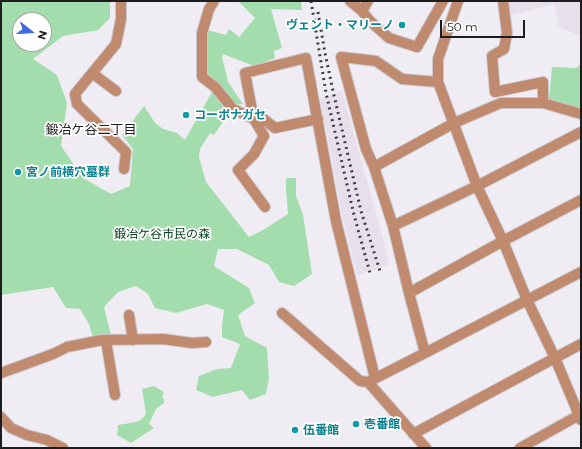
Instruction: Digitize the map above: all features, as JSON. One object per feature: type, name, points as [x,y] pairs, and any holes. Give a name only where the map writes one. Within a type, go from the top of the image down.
[{"type":"street","points":[[120,1],[121,19],[116,44],[75,94],[77,104],[126,152],[124,169]]},
{"type":"street","points":[[214,1],[208,9],[202,33],[202,77],[215,87],[233,109],[254,119],[264,136],[254,154],[238,170],[265,207]]},
{"type":"street","points":[[350,1],[389,38],[417,47],[443,1]]},
{"type":"street","points":[[362,11],[368,1]]},
{"type":"street","points":[[458,1],[438,59],[438,82],[478,186],[527,300],[555,358],[580,417],[520,448]]},
{"type":"street","points":[[503,1],[507,33],[504,49],[492,56],[495,92],[543,82],[543,104]]},
{"type":"street","points":[[425,353],[409,293],[394,226],[374,167],[366,149],[341,57],[376,61],[402,79],[438,82]]},
{"type":"street","points":[[318,119],[275,128],[252,110],[245,73],[306,58],[318,119],[336,221],[371,380],[413,434],[426,448]]},
{"type":"street","points":[[92,73],[116,91]]},
{"type":"street","points":[[374,167],[454,123],[501,103],[543,104],[581,114]]},
{"type":"street","points":[[394,226],[478,186],[581,132]]},
{"type":"street","points":[[409,293],[502,241],[581,200]]},
{"type":"street","points":[[282,313],[360,381],[371,380],[581,272]]},
{"type":"street","points":[[129,315],[133,340]]},
{"type":"street","points":[[1,373],[53,354],[67,347],[102,340],[163,339],[192,343],[206,342]]},
{"type":"street","points":[[106,341],[115,396]]},
{"type":"street","points":[[413,434],[581,344]]},
{"type":"street","points":[[1,417],[11,428],[27,435],[47,440],[63,448]]},
{"type":"shaded area","points":[[509,1],[581,1],[581,36],[559,27],[554,4],[511,15]]},
{"type":"shaded area","points":[[342,91],[389,265],[357,275],[341,210],[320,98]]},
{"type":"green space","name":"鍛冶ケ谷市民の森","points":[[1,1],[110,1],[110,18],[98,30],[63,36],[52,44],[52,12],[12,12],[12,52],[42,52],[33,59],[57,75],[67,103],[61,146],[83,178],[111,194],[130,186],[133,149],[122,135],[144,106],[155,123],[163,129],[177,133],[185,140],[212,92],[230,111],[214,135],[210,133],[200,149],[199,157],[206,182],[249,237],[288,214],[286,178],[296,178],[296,196],[303,215],[312,274],[294,286],[279,282],[269,265],[237,249],[218,249],[214,266],[249,288],[255,303],[238,315],[245,336],[267,348],[269,379],[266,394],[250,400],[242,390],[213,397],[196,390],[199,376],[217,369],[231,368],[240,344],[222,337],[224,310],[207,304],[176,313],[155,308],[148,294],[136,286],[118,292],[104,307],[111,335],[93,337],[89,324],[80,309],[66,308],[53,287],[1,295]]},
{"type":"green space","points":[[238,1],[301,1],[302,10],[271,9],[282,48],[274,51],[275,58],[254,66],[223,54],[222,57],[228,82],[243,104],[235,105],[222,88],[206,75],[205,65],[207,30],[226,35],[229,29],[239,37],[255,18]]},
{"type":"green space","points":[[581,64],[581,109],[549,99],[552,67],[576,68]]},
{"type":"green space","points":[[154,386],[164,392],[162,398],[164,399],[164,403],[156,409],[149,424],[154,428],[131,443],[117,435],[118,425],[141,420],[146,414],[142,389]]},
{"type":"railway","points":[[311,1],[326,93],[354,215],[370,273]]},
{"type":"railway","points":[[318,12],[333,91],[361,211],[380,271]]},
{"type":"place","name":"ヴェント・マリーノ","points":[[402,25]]},
{"type":"place","name":"コーポナガセ","points":[[186,115]]},
{"type":"place","name":"宮ノ前横穴墓群","points":[[18,172]]},
{"type":"place","name":"壱番館","points":[[356,424]]},
{"type":"place","name":"伍番館","points":[[295,430]]},
{"type":"district","name":"鍛冶ケ谷二丁目","points":[[91,130]]}]
